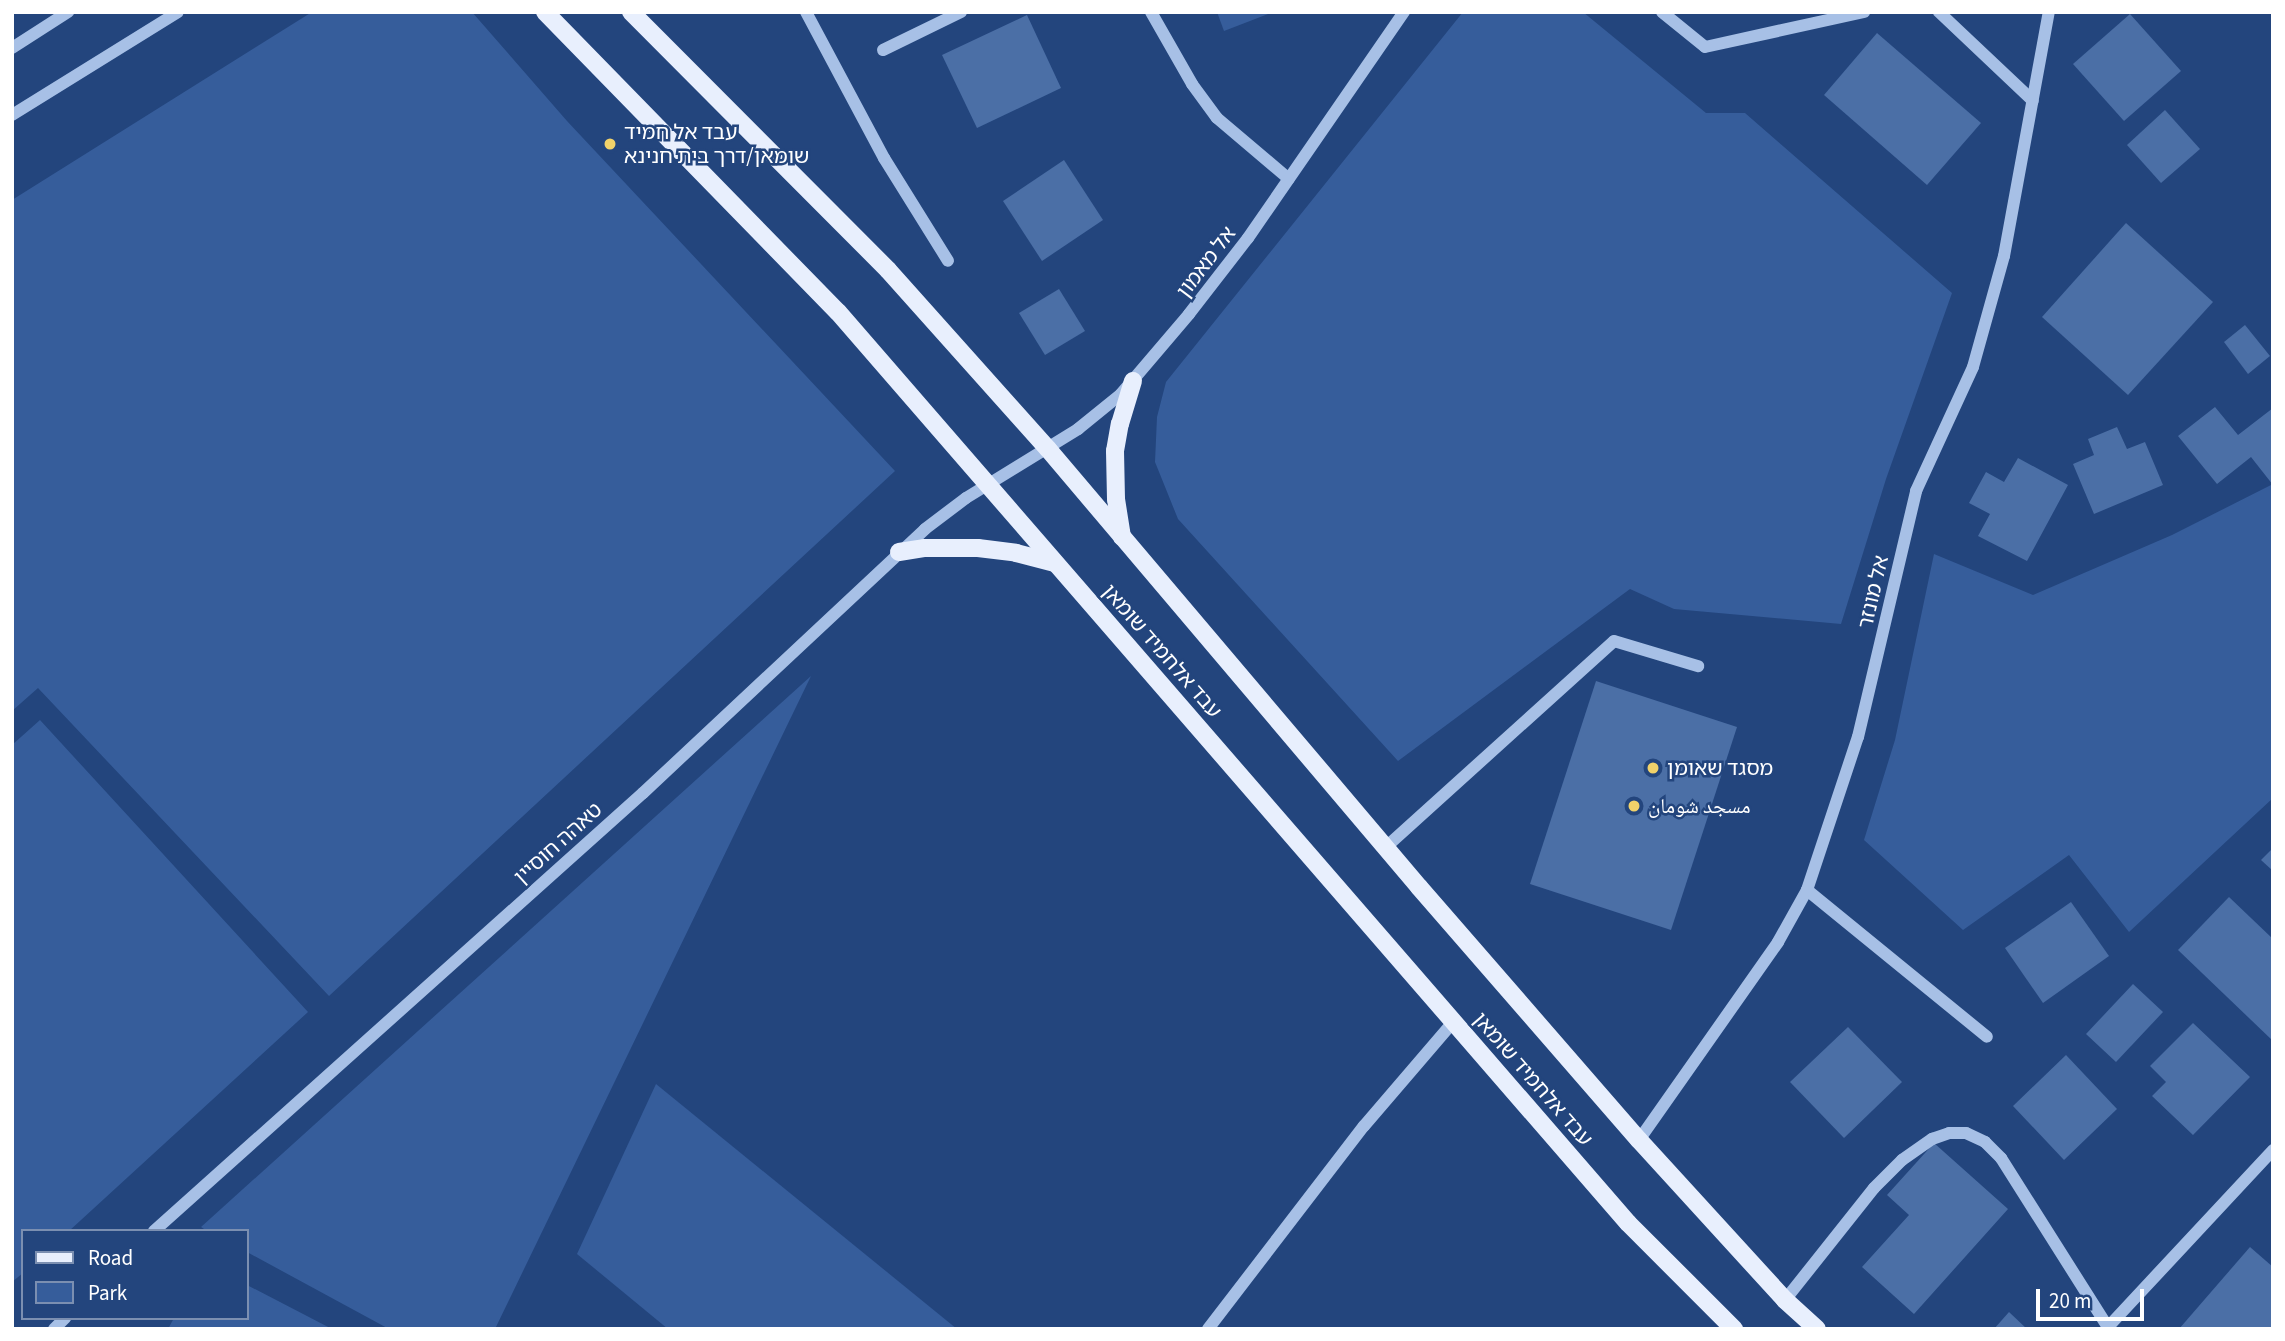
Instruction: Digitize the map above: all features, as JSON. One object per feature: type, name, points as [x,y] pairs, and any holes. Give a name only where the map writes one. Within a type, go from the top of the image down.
[{"type":"main road","name":"עבד אלחמיד שומאן","points":[[545,12],[838,312],[1628,1223],[1734,1329]]},
{"type":"main road","name":"עבד אלחמיד שומאן","points":[[631,12],[888,270],[1048,449],[1385,847],[1639,1140],[1785,1300],[1817,1329]]},
{"type":"main road","points":[[1122,537],[1114,476],[1115,451],[1119,424],[1133,381]]},
{"type":"main road","points":[[899,552],[924,548],[978,548],[1016,553],[1055,563]]},
{"type":"street","points":[[12,48],[68,12]]},
{"type":"street","points":[[12,115],[178,12]]},
{"type":"street","points":[[806,12],[884,158],[948,261]]},
{"type":"street","points":[[883,50],[961,12]]},
{"type":"street","points":[[1152,12],[1192,84],[1217,118],[1289,179]]},
{"type":"street","name":"אל מאמון","points":[[987,484],[1048,449],[1108,406],[1133,381],[1232,260],[1404,12]]},
{"type":"street","points":[[1662,12],[1705,47],[1864,12]]},
{"type":"street","points":[[1939,12],[2033,101]]},
{"type":"street","name":"אל מונזר","points":[[1639,1140],[1778,942],[1807,890],[1858,737],[1916,491],[1977,354],[2004,256],[2049,12]]},
{"type":"street","name":"טאהה חוסיין","points":[[157,1229],[643,793],[899,552],[946,513],[987,484]]},
{"type":"street","points":[[1385,847],[1614,641],[1698,666]]},
{"type":"street","points":[[1807,890],[1987,1037]]},
{"type":"street","points":[[1208,1329],[1364,1126],[1454,1021]]},
{"type":"street","points":[[1785,1300],[1874,1188],[1902,1160],[1932,1139],[1949,1133],[1966,1133],[1985,1142],[2001,1158],[2108,1328],[2273,1150]]},
{"type":"green space","points":[[312,12],[472,12],[567,121],[895,471],[329,996],[38,688],[12,711],[12,200]]},
{"type":"green space","points":[[1217,12],[1273,12],[1224,31]]},
{"type":"green space","points":[[1463,12],[1583,12],[1706,113],[1745,113],[1952,293],[1886,479],[1841,624],[1674,609],[1630,589],[1398,761],[1178,519],[1155,462],[1157,417],[1166,382]]},
{"type":"green space","points":[[2273,484],[2273,798],[2129,932],[2069,855],[1963,930],[1864,840],[1895,740],[1934,554],[2033,595],[2172,535]]},
{"type":"green space","points":[[811,676],[495,1329],[389,1329],[248,1253],[248,1229],[201,1227]]},
{"type":"green space","points":[[40,720],[308,1012],[71,1229],[21,1229],[21,1275],[12,1282],[12,745]]},
{"type":"green space","points":[[656,1084],[957,1329],[668,1329],[577,1254]]},
{"type":"green space","points":[[248,1286],[332,1329],[168,1329],[173,1320],[248,1320]]},
{"type":"building","points":[[2130,14],[2181,71],[2124,121],[2073,64]]},
{"type":"building","points":[[1027,15],[1061,88],[977,128],[942,55]]},
{"type":"building","points":[[1877,33],[1981,123],[1927,185],[1824,95]]},
{"type":"building","points":[[2165,110],[2200,149],[2161,183],[2127,145]]},
{"type":"building","points":[[1064,160],[1103,220],[1042,261],[1003,201]]},
{"type":"building","points":[[2126,223],[2213,302],[2128,395],[2042,317]]},
{"type":"building","points":[[1059,289],[1085,331],[1045,355],[1019,313]]},
{"type":"building","points":[[2245,325],[2270,356],[2248,374],[2224,342]]},
{"type":"building","points":[[2215,407],[2238,435],[2273,408],[2273,485],[2251,457],[2217,484],[2178,436]]},
{"type":"building","points":[[2117,427],[2127,449],[2145,442],[2163,485],[2094,514],[2073,464],[2094,455],[2088,439]]},
{"type":"building","points":[[2018,458],[2068,485],[2027,561],[1978,536],[1990,514],[1969,503],[1986,472],[2004,482]]},
{"type":"building","name":"مسجد شومان","points":[[1596,681],[1737,727],[1671,930],[1530,884]]},
{"type":"building","points":[[2273,848],[2273,871],[2261,860]]},
{"type":"building","points":[[2229,897],[2273,939],[2273,1041],[2178,950]]},
{"type":"building","points":[[2071,902],[2109,956],[2043,1003],[2005,948]]},
{"type":"building","points":[[2133,984],[2163,1012],[2116,1062],[2086,1034]]},
{"type":"building","points":[[2193,1023],[2250,1077],[2193,1135],[2152,1096],[2166,1082],[2150,1066]]},
{"type":"building","points":[[1848,1027],[1902,1082],[1844,1138],[1790,1082]]},
{"type":"building","points":[[2066,1055],[2117,1109],[2064,1160],[2013,1106]]},
{"type":"building","points":[[1934,1143],[2008,1209],[1914,1314],[1862,1267],[1909,1215],[1887,1195]]},
{"type":"building","points":[[2250,1247],[2273,1267],[2273,1329],[2179,1329]]},
{"type":"building","points":[[2009,1312],[2027,1329],[1994,1329]]},
{"type":"place","name":"עבד אל חמיד שומאן/דרך בית חנינא","points":[[610,144]]},
{"type":"place","name":"מסגד שאומן","points":[[1653,768]]},
{"type":"place","name":"مسجد شومان","points":[[1634,806]]}]
